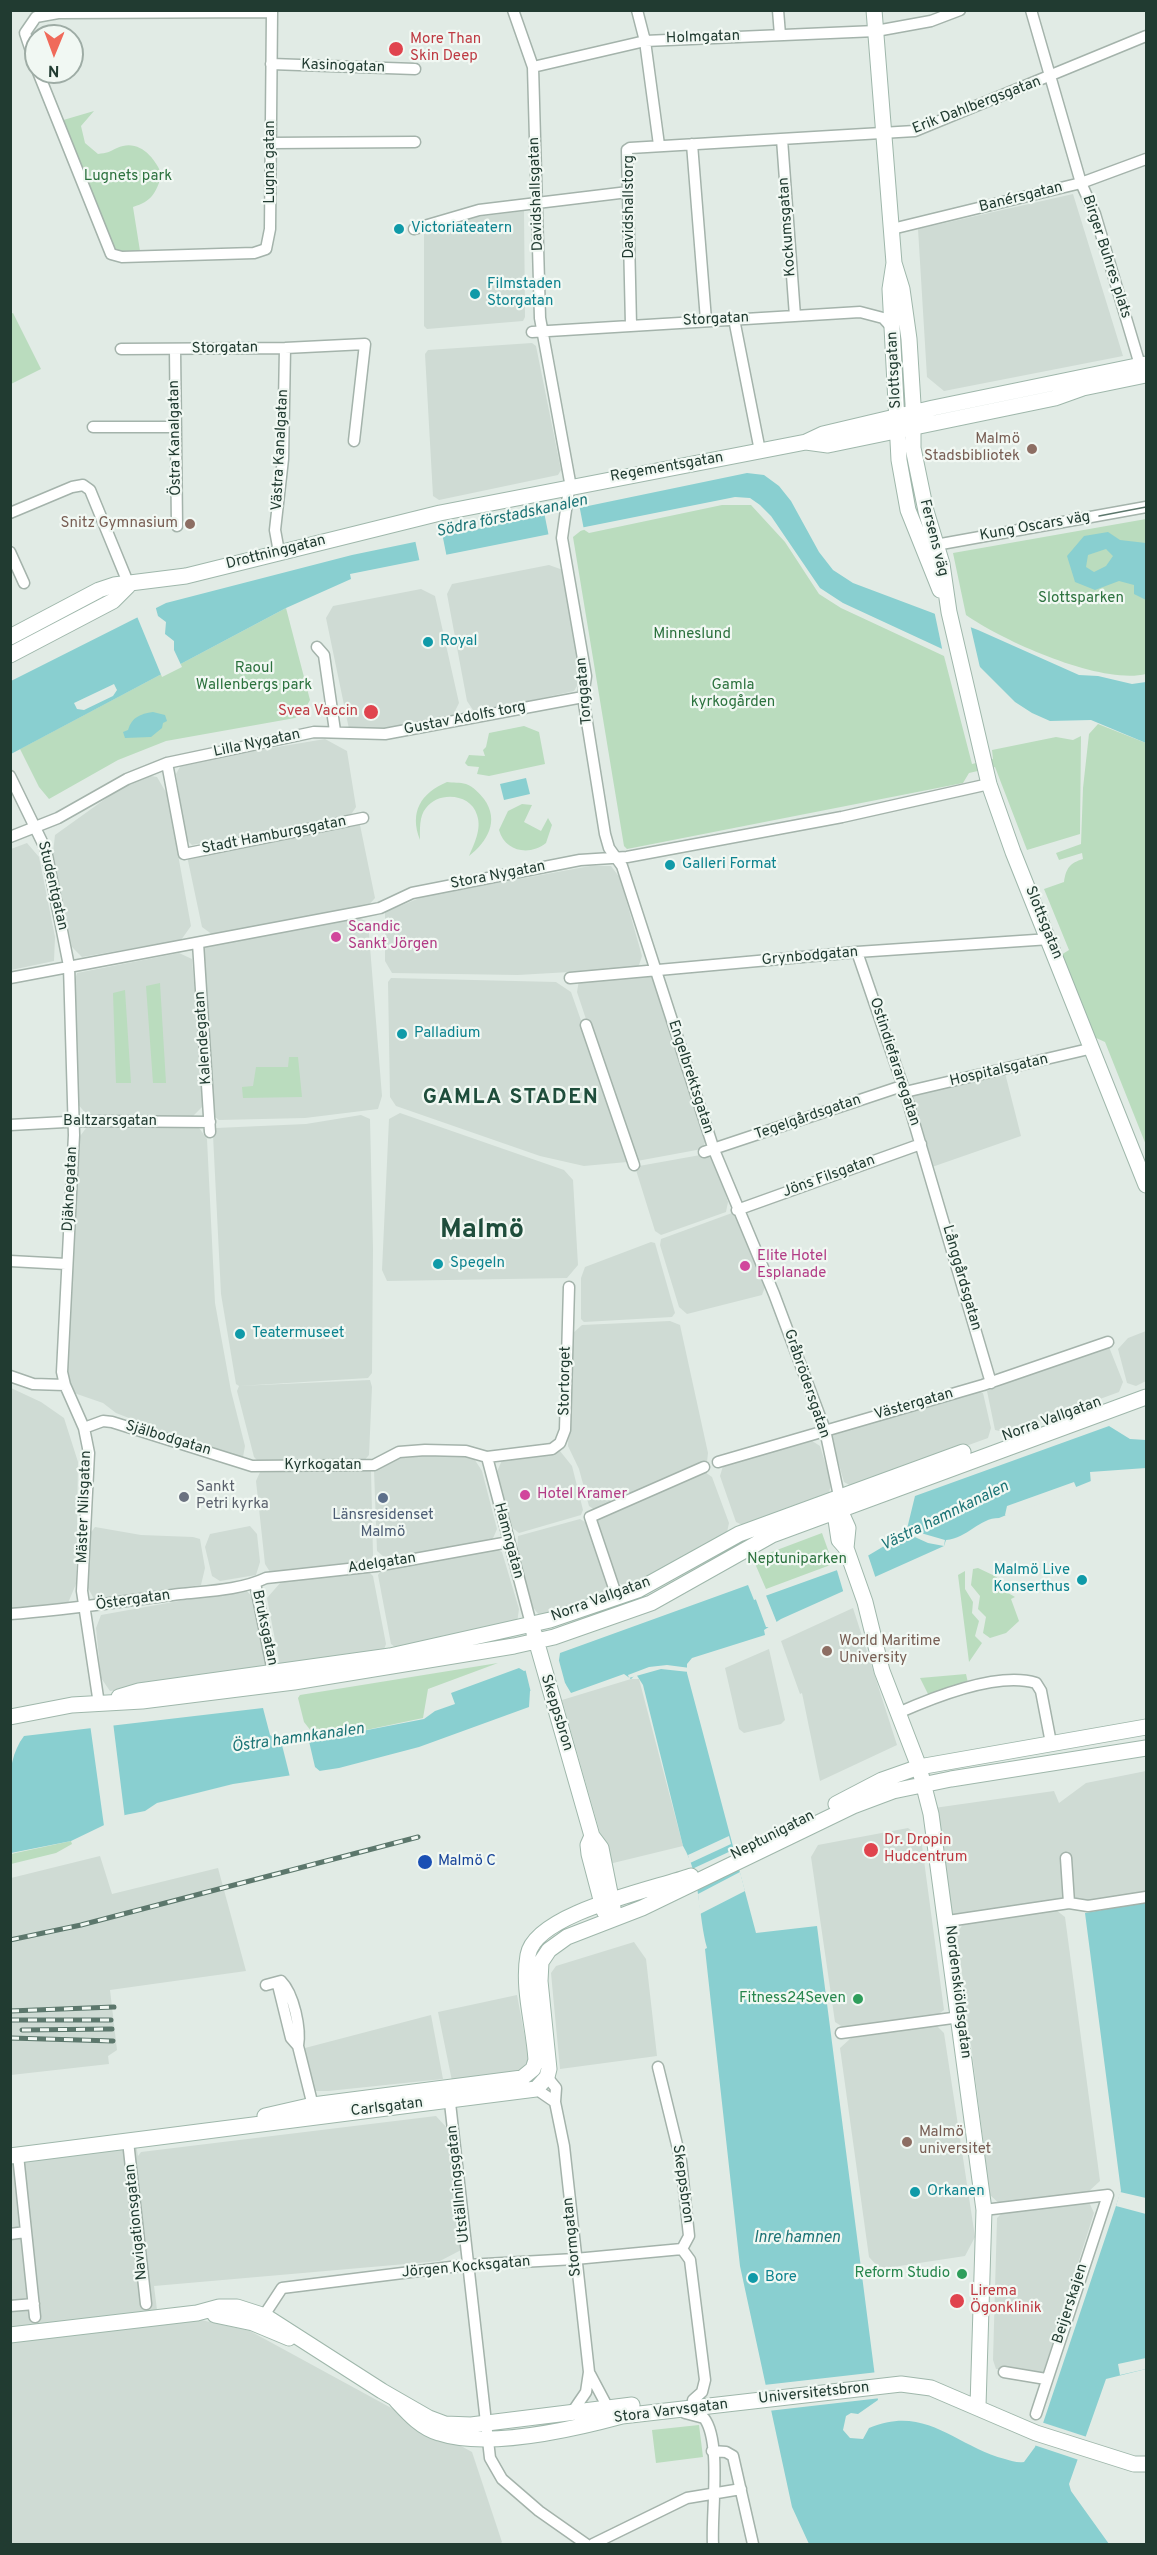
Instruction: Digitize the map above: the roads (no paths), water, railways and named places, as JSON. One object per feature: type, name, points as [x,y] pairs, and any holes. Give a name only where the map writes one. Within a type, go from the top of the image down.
[{"type":"street","name":"Davidshallsgatan","points":[[513,10],[533,67],[537,202],[537,332],[570,486]]},
{"type":"street","points":[[637,10],[645,41],[659,146]]},
{"type":"street","points":[[778,10],[780,35]]},
{"type":"street","name":"Fersens väg","points":[[874,10],[894,263],[890,289],[892,321]]},
{"type":"street","name":"Holmgatan","points":[[533,67],[645,41],[876,31],[931,21],[960,10]]},
{"type":"street","name":"Birger Buhres plats","points":[[1031,10],[1081,183],[1095,214],[1144,368]]},
{"type":"street","name":"Lugna gatan","points":[[31,24],[36,17],[58,13],[272,11],[270,239],[262,252],[122,257],[111,254],[43,84]]},
{"type":"street","name":"Erik Dahlbergsgatan","points":[[692,144],[915,132],[1050,78],[1146,36]]},
{"type":"street","name":"Kasinogatan","points":[[271,64],[415,69]]},
{"type":"street","name":"Kockumsgatan","points":[[782,139],[795,316]]},
{"type":"street","points":[[271,143],[415,142]]},
{"type":"street","points":[[692,144],[706,320]]},
{"type":"street","name":"Davidshallstorg","points":[[631,325],[627,150],[692,144]]},
{"type":"street","name":"Banérsgatan","points":[[892,229],[1081,183],[1146,159]]},
{"type":"street","points":[[414,229],[479,210],[628,192]]},
{"type":"street","name":"Fersens väg","points":[[894,263],[902,289],[908,329],[905,422],[899,460],[908,510],[930,546],[962,668]]},
{"type":"street","name":"Storgatan","points":[[537,332],[860,312],[892,321]]},
{"type":"street","points":[[734,319],[760,452]]},
{"type":"street","name":"Slottsgatan","points":[[892,321],[905,422]]},
{"type":"street","name":"Storgatan","points":[[121,349],[285,348],[365,344],[354,441]]},
{"type":"street","name":"Västra Kanalgatan","points":[[279,552],[275,530],[283,459],[285,348]]},
{"type":"street","name":"Östra Kanalgatan","points":[[175,349],[177,526]]},
{"type":"street","name":"Regementsgatan","points":[[806,442],[828,445],[905,422],[1144,368]]},
{"type":"street","name":"Regementsgatan","points":[[423,517],[570,486],[760,452],[873,423],[905,422]]},
{"type":"street","points":[[93,427],[176,427]]},
{"type":"street","points":[[10,513],[72,487],[83,485],[90,490],[129,585],[113,601],[10,655]]},
{"type":"street","name":"Torggatan","points":[[570,486],[562,538],[586,676],[583,697],[605,834],[609,849],[616,857]]},
{"type":"street","name":"Kung Oscars väg","points":[[930,546],[1146,507]]},
{"type":"street","name":"Drottninggatan","points":[[10,637],[99,590],[114,585],[129,585],[186,576],[423,517]]},
{"type":"street","points":[[10,552],[24,583]]},
{"type":"street","points":[[317,647],[324,655],[341,731]]},
{"type":"street","name":"Slottsgatan","points":[[962,668],[989,784],[1013,852],[1145,1179]]},
{"type":"street","name":"Gustav Adolfs torg","points":[[341,731],[385,734],[583,697]]},
{"type":"street","name":"Lilla Nygatan","points":[[10,837],[37,827],[127,779],[167,763],[314,732],[341,731]]},
{"type":"street","name":"Stadt Hamburgsgatan","points":[[167,763],[184,854],[363,818]]},
{"type":"street","name":"Studentgatan","points":[[10,776],[37,827],[46,850],[69,966]]},
{"type":"street","name":"Stora Nygatan","points":[[10,978],[380,908],[412,893],[580,860],[616,857],[842,817],[989,784]]},
{"type":"street","name":"Engelbrektsgatan","points":[[616,857],[656,971],[709,1151],[774,1294]]},
{"type":"street","name":"Grynbodgatan","points":[[570,978],[857,952],[1050,939]]},
{"type":"street","name":"Kalendegatan","points":[[198,943],[210,1127]]},
{"type":"street","name":"Ostindiefararegatan","points":[[857,952],[930,1173]]},
{"type":"street","name":"Djäknegatan","points":[[69,966],[74,1121],[62,1358],[66,1389],[75,1409]]},
{"type":"street","points":[[586,1025],[634,1165]]},
{"type":"street","name":"Hospitalsgatan","points":[[904,1089],[1093,1048]]},
{"type":"street","name":"Tegelgårdsgatan","points":[[709,1151],[904,1089]]},
{"type":"street","name":"Baltzarsgatan","points":[[10,1125],[74,1121],[210,1127]]},
{"type":"street","name":"Jöns Filsgatan","points":[[737,1210],[921,1144]]},
{"type":"street","name":"Långgårdsgatan","points":[[930,1173],[991,1383]]},
{"type":"street","points":[[10,1261],[66,1264]]},
{"type":"street","name":"Stortorget","points":[[425,1450],[466,1451],[487,1457],[548,1450],[555,1447],[563,1438],[569,1287]]},
{"type":"street","name":"Gråbrödersgatan","points":[[774,1294],[825,1430],[839,1503],[848,1528],[846,1548],[860,1589]]},
{"type":"street","name":"Västergatan","points":[[718,1462],[991,1383],[1108,1342]]},
{"type":"street","points":[[10,1376],[33,1384],[66,1389]]},
{"type":"street","name":"Norra Vallgatan","points":[[10,1717],[44,1709],[99,1704],[139,1691],[274,1679],[536,1642],[644,1606],[757,1541],[839,1503],[1146,1386]]},
{"type":"street","name":"Norra Vallgatan","points":[[274,1679],[531,1624],[617,1597],[638,1590],[739,1534],[839,1503],[1146,1397]]},
{"type":"street","name":"Mäster Nilsgatan","points":[[75,1409],[84,1428],[89,1453],[82,1559],[85,1607],[99,1704]]},
{"type":"street","name":"Själbodgatan","points":[[84,1428],[95,1423],[112,1422],[252,1466]]},
{"type":"street","name":"Kyrkogatan","points":[[252,1466],[374,1465],[399,1452],[425,1450]]},
{"type":"street","name":"Hamngatan","points":[[487,1457],[531,1624]]},
{"type":"street","points":[[617,1597],[590,1517],[704,1467]]},
{"type":"street","name":"Adelgatan","points":[[255,1583],[266,1578],[376,1566],[509,1542]]},
{"type":"street","name":"Östergatan","points":[[10,1614],[85,1607],[255,1583]]},
{"type":"street","name":"Bruksgatan","points":[[255,1583],[274,1679]]},
{"type":"street","name":"Nordenskiöldsgatan","points":[[860,1589],[882,1671],[919,1767],[932,1814],[948,1921],[984,2210],[978,2406]]},
{"type":"street","name":"Skeppsbron","points":[[531,1624],[551,1701],[592,1836],[601,1848],[606,1902],[611,1920]]},
{"type":"street","points":[[898,1713],[990,1682],[1025,1679],[1036,1683],[1041,1691],[1051,1743]]},
{"type":"street","name":"Neptunigatan","points":[[737,1860],[872,1785],[919,1767],[1146,1727]]},
{"type":"street","name":"Neptunigatan","points":[[541,2084],[548,2049],[540,1981],[543,1957],[567,1937],[611,1920],[853,1806],[924,1784],[1146,1748]]},
{"type":"street","points":[[1066,1858],[1069,1903]]},
{"type":"street","name":"Neptunigatan","points":[[533,2069],[535,2051],[526,1975],[529,1950],[541,1933],[606,1902],[694,1879]]},
{"type":"street","points":[[948,1921],[1069,1903],[1088,1906],[1146,1897]]},
{"type":"street","points":[[266,1985],[281,1981],[285,1985],[300,2035],[298,2046],[314,2110]]},
{"type":"street","points":[[278,1985],[291,2038],[298,2046]]},
{"type":"street","points":[[841,2033],[960,2017]]},
{"type":"street","name":"Skeppsbron","points":[[658,2067],[681,2161],[689,2236],[682,2249]]},
{"type":"street","name":"Carlsgatan","points":[[449,2094],[522,2078],[533,2069]]},
{"type":"street","points":[[541,2084],[555,2102]]},
{"type":"street","name":"Carlsgatan","points":[[14,2155],[231,2127],[314,2110],[541,2084]]},
{"type":"street","name":"Stormgatan","points":[[541,2084],[556,2088],[555,2102],[564,2146],[589,2372],[586,2392],[573,2411]]},
{"type":"street","name":"Utställningsgatan","points":[[449,2094],[486,2439],[490,2458],[502,2479],[539,2511],[586,2544]]},
{"type":"street","name":"Navigationsgatan","points":[[128,2141],[146,2304]]},
{"type":"street","points":[[14,2155],[26,2232],[35,2317]]},
{"type":"street","name":"Beijerskajen","points":[[984,2210],[1108,2195],[1036,2414]]},
{"type":"street","points":[[10,2234],[26,2232]]},
{"type":"street","points":[[682,2249],[690,2260],[705,2380],[702,2392],[693,2400]]},
{"type":"street","name":"Jörgen Kocksgatan","points":[[259,2319],[282,2288],[467,2265],[575,2259],[682,2249]]},
{"type":"street","points":[[10,2306],[34,2304]]},
{"type":"street","points":[[10,2335],[197,2313],[219,2307],[237,2307],[304,2343],[396,2400]]},
{"type":"street","name":"Stormgatan","points":[[589,2372],[608,2408]]},
{"type":"street","points":[[1004,2372],[1046,2379]]},
{"type":"street","name":"Universitetsbron","points":[[742,2402],[884,2386],[931,2388],[978,2406]]},
{"type":"street","name":"Stora Varvsgatan","points":[[396,2400],[438,2422],[453,2425],[723,2397],[742,2402]]},
{"type":"street","name":"Stora Varvsgatan","points":[[396,2400],[420,2424],[438,2433],[460,2438],[486,2439],[578,2427],[622,2416],[742,2402]]},
{"type":"street","points":[[978,2406],[1004,2421],[1036,2433],[1134,2464],[1146,2464]]},
{"type":"street","points":[[667,2411],[704,2418],[709,2429],[714,2493],[713,2544]]},
{"type":"street","points":[[712,2451],[726,2452],[733,2456],[753,2544]]},
{"type":"street","points":[[1125,2460],[1146,2453]]},
{"type":"street","points":[[593,2544],[687,2498],[741,2489]]},
{"type":"water","points":[[747,473],[764,475],[779,486],[791,501],[819,552],[833,570],[853,583],[978,630],[1079,675],[1098,676],[1132,684],[1146,682],[1146,743],[1091,720],[1050,721],[1032,713],[1015,702],[979,666],[843,603],[820,588],[771,516],[760,505],[750,498],[735,497],[350,574],[351,579],[286,608],[11,754],[11,681],[166,603],[352,555]]},
{"type":"water","points":[[1108,532],[1120,540],[1146,543],[1146,600],[1134,594],[1134,585],[1119,581],[1095,590],[1075,582],[1067,556],[1084,536]],"holes":[[[1106,549],[1113,556],[1106,566],[1094,572],[1086,567],[1088,555]]]},
{"type":"water","points":[[153,712],[165,715],[167,721],[163,723],[162,728],[151,737],[125,738],[123,732],[128,730],[134,719]]},
{"type":"water","points":[[526,778],[530,794],[504,800],[500,784]]},
{"type":"water","points":[[1109,1426],[1130,1439],[1146,1440],[1146,1474],[1091,1481],[999,1518],[985,1521],[961,1536],[946,1540],[944,1546],[781,1619],[764,1630],[765,1635],[692,1658],[687,1664],[687,1673],[756,1933],[817,1926],[878,2400],[858,2414],[851,2413],[846,2416],[843,2430],[850,2438],[863,2439],[869,2428],[889,2422],[907,2421],[940,2430],[987,2453],[1014,2462],[1024,2462],[1035,2447],[1121,2191],[1085,1913],[1146,1902],[1146,2369],[1106,2379],[1069,2484],[1071,2491],[1109,2544],[809,2544],[792,2507],[740,2266],[705,1949],[707,1948],[696,1883],[683,1846],[643,1685],[636,1674],[631,1679],[624,1674],[571,1693],[565,1683],[530,1691],[529,1707],[419,1747],[339,1768],[233,1784],[157,1803],[145,1811],[125,1815],[71,1841],[11,1853],[10,1777],[12,1762],[24,1736],[263,1708],[270,1735],[277,1740],[311,1740],[311,1731],[316,1730],[347,1734],[424,1719],[435,1711],[455,1704],[451,1693],[519,1668],[524,1671],[559,1660],[560,1653],[748,1585],[754,1600],[854,1564],[906,1533],[915,1496]]},
{"type":"tram line","points":[[1099,516],[1146,507]]},
{"type":"railway","points":[[10,1940],[81,1925],[418,1837]]},
{"type":"railway","points":[[10,2011],[114,2007]]},
{"type":"railway","points":[[10,2020],[111,2020]]},
{"type":"railway","points":[[22,2030],[112,2029]]},
{"type":"railway","points":[[10,2038],[113,2041]]},
{"type":"place","name":"More Than Skin Deep","points":[[396,49]]},
{"type":"place","name":"Victoriateatern","points":[[399,229]]},
{"type":"place","name":"Filmstaden Storgatan","points":[[475,294]]},
{"type":"place","name":"Malmö Stadsbibliotek","points":[[1032,449]]},
{"type":"place","name":"Snitz Gymnasium","points":[[190,524]]},
{"type":"place","name":"Royal","points":[[428,642]]},
{"type":"place","name":"Svea Vaccin","points":[[371,712]]},
{"type":"place","name":"Galleri Format","points":[[670,865]]},
{"type":"place","name":"Scandic Sankt Jörgen","points":[[336,937]]},
{"type":"place","name":"Palladium","points":[[402,1034]]},
{"type":"place","name":"Spegeln","points":[[438,1264]]},
{"type":"place","name":"Elite Hotel Esplanade","points":[[745,1266]]},
{"type":"place","name":"Teatermuseet","points":[[240,1334]]},
{"type":"place","name":"Hotel Kramer","points":[[525,1495]]},
{"type":"place","name":"Sankt Petri kyrka","points":[[184,1497]]},
{"type":"place","name":"Länsresidenset Malmö","points":[[383,1498]]},
{"type":"place","name":"Malmö Live Konserthus","points":[[1082,1580]]},
{"type":"place","name":"World Maritime University","points":[[827,1651]]},
{"type":"place","name":"Dr. Dropin Hudcentrum","points":[[871,1850]]},
{"type":"place","name":"Malmö C","points":[[425,1862]]},
{"type":"place","name":"Fitness24Seven","points":[[858,1999]]},
{"type":"place","name":"Malmö universitet","points":[[907,2142]]},
{"type":"place","name":"Orkanen","points":[[915,2192]]},
{"type":"place","name":"Reform Studio","points":[[962,2274]]},
{"type":"place","name":"Bore","points":[[753,2278]]},
{"type":"place","name":"Lirema Ögonklinik","points":[[957,2301]]},
{"type":"district","name":"GAMLA STADEN","points":[[511,1099]]},
{"type":"district","name":"Malmö","points":[[482,1232]]},
{"type":"park label","name":"Lugnets park","points":[[128,177]]},
{"type":"park label","name":"Slottsparken","points":[[1081,599]]},
{"type":"park label","name":"Minneslund","points":[[692,635]]},
{"type":"park label","name":"Raoul Wallenbergs park","points":[[254,678]]},
{"type":"park label","name":"Gamla kyrkogården","points":[[733,694]]},
{"type":"park label","name":"Neptuniparken","points":[[797,1560]]},
{"type":"water label","name":"Södra förstadskanalen","points":[[512,517]]},
{"type":"water label","name":"Västra hamnkanalen","points":[[945,1517]]},
{"type":"water label","name":"Östra hamnkanalen","points":[[298,1739]]},
{"type":"water label","name":"Inre hamnen","points":[[797,2239]]}]
